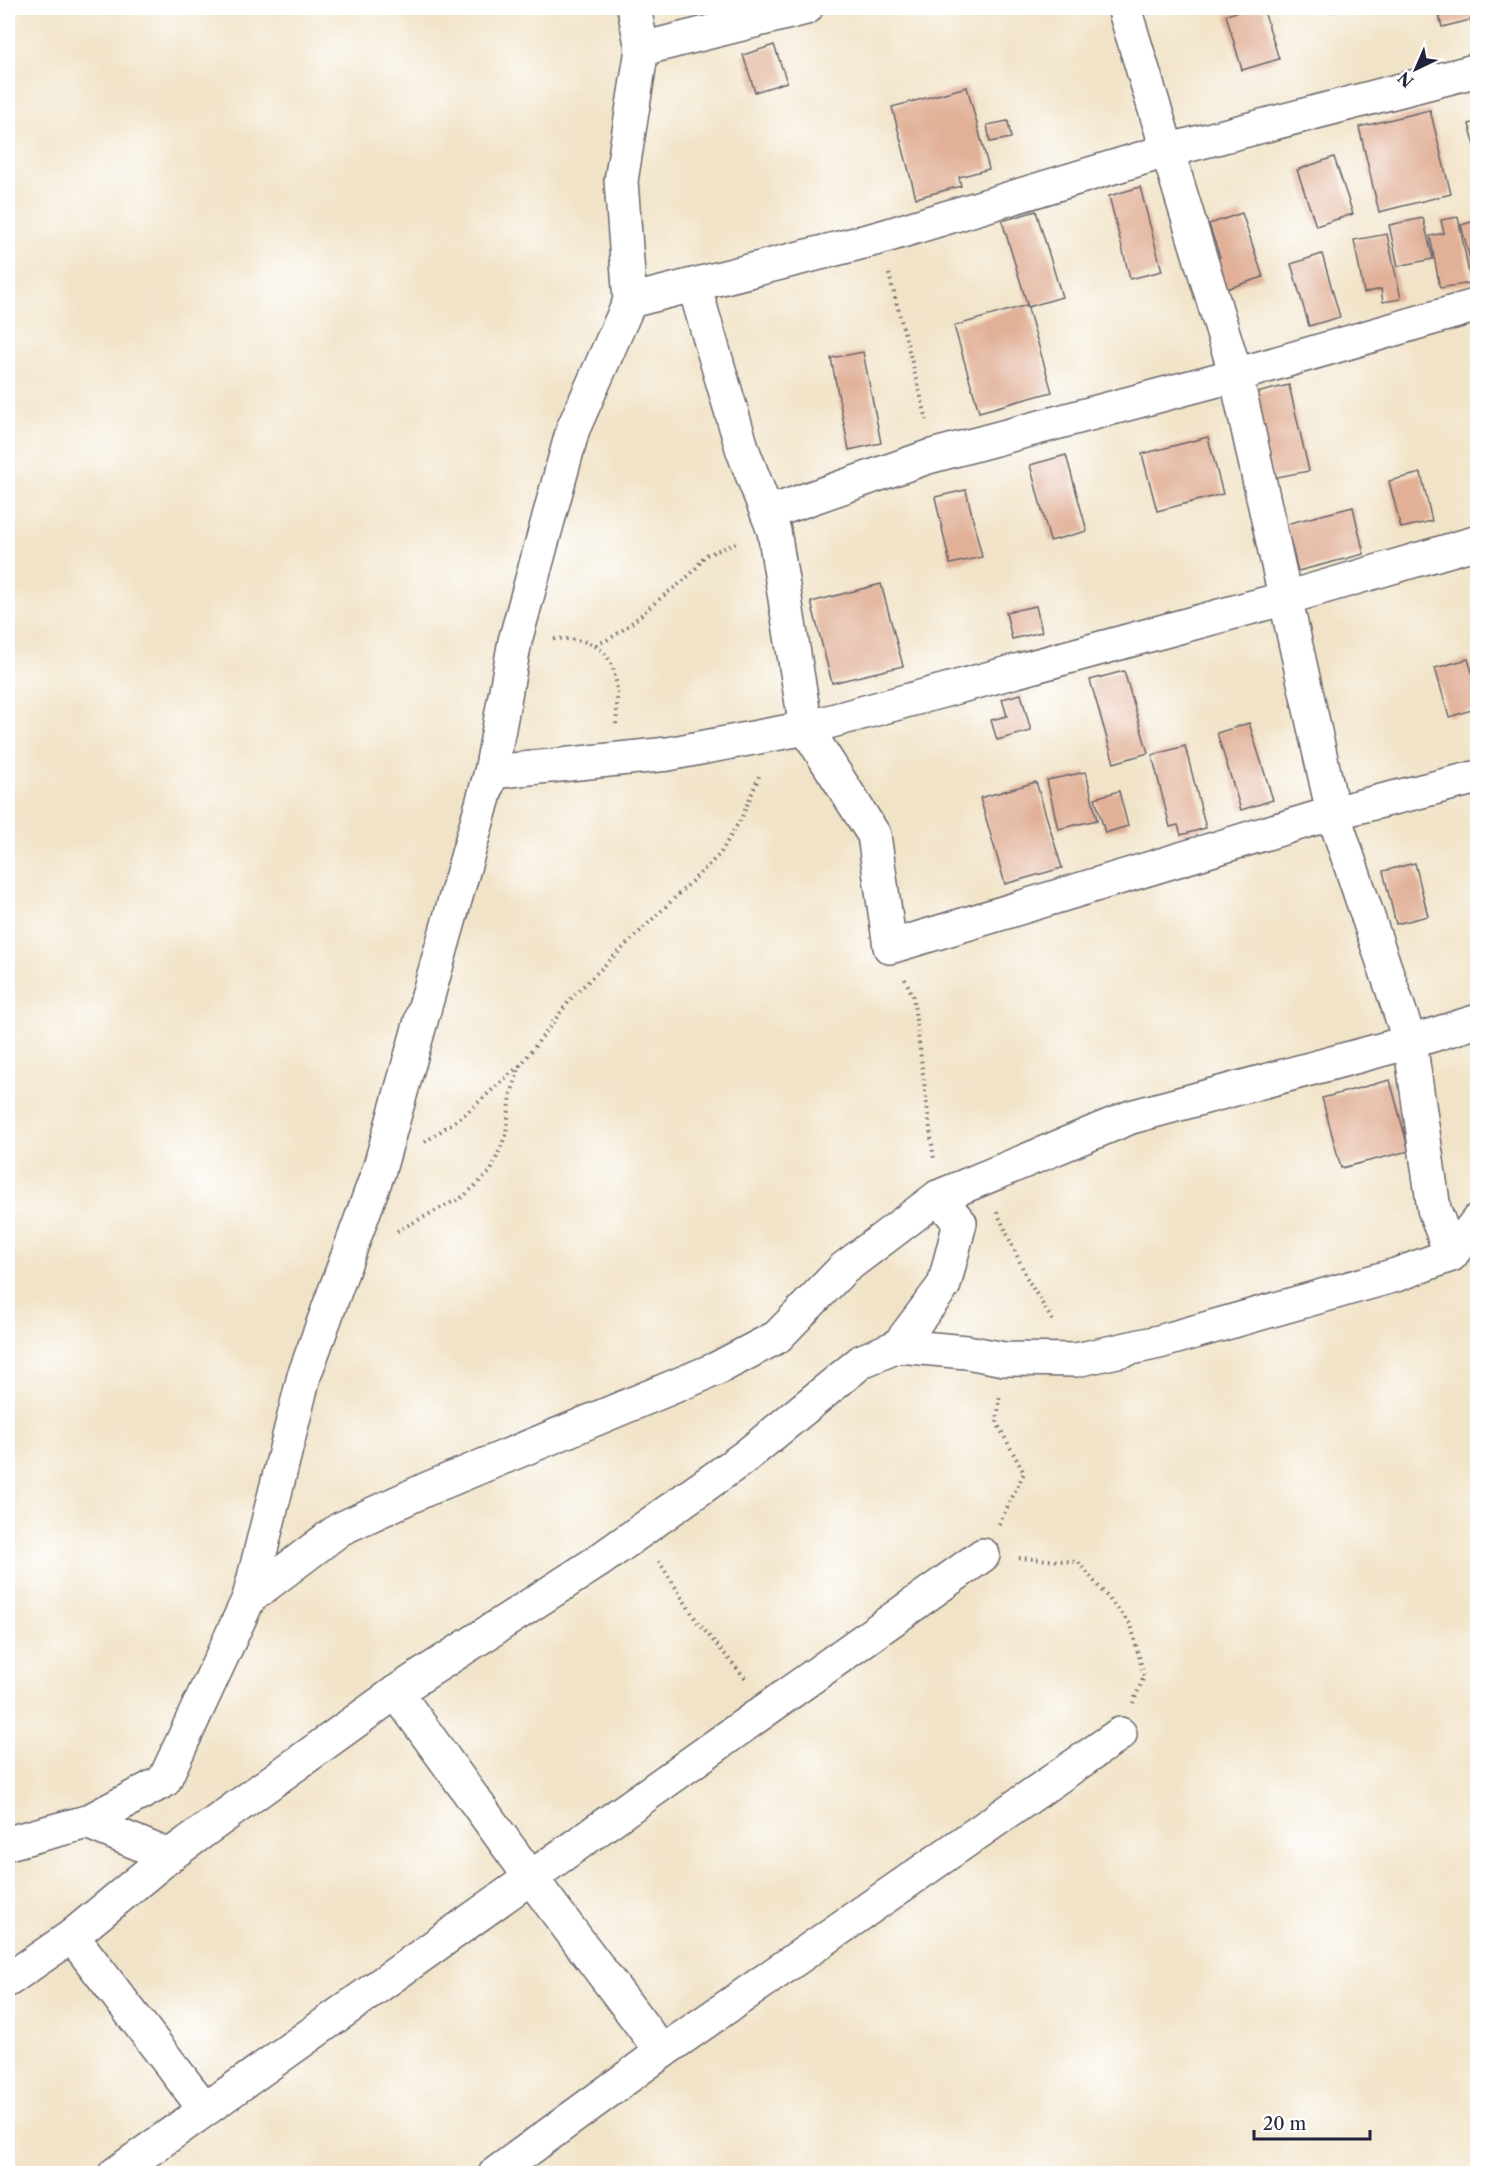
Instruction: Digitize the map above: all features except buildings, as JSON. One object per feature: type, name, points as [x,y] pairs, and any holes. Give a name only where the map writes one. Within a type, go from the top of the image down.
[{"type":"street","points":[[8,1843],[87,1822],[164,1780],[249,1598],[304,1376],[379,1170],[491,772],[515,641],[573,429],[630,302],[621,181],[642,49],[634,8]]},
{"type":"street","points":[[642,49],[806,8]]},
{"type":"street","points":[[1124,8],[1236,375],[1333,813],[1410,1042],[1434,1209],[1450,1255]]},
{"type":"street","points":[[630,302],[879,238],[1166,151],[1478,70]]},
{"type":"street","points":[[694,285],[742,451],[771,522],[792,730],[874,835],[890,947],[1333,813],[1478,777]]},
{"type":"street","points":[[771,522],[928,457],[1236,375],[1478,305]]},
{"type":"street","points":[[491,772],[668,754],[792,730],[1286,598],[1478,542]]},
{"type":"street","points":[[249,1598],[340,1529],[427,1489],[716,1369],[777,1337],[843,1269],[938,1197],[1131,1117],[1410,1042],[1478,1021]]},
{"type":"street","points":[[898,1346],[944,1286],[960,1223],[938,1197]]},
{"type":"street","points":[[8,1980],[72,1936],[169,1856],[396,1692],[597,1562],[746,1456],[862,1361],[898,1346],[967,1352],[1004,1359],[1076,1360],[1159,1342],[1396,1275],[1450,1255],[1478,1220]]},
{"type":"street","points":[[115,2174],[204,2108],[771,1709],[983,1556]]},
{"type":"street","points":[[396,1692],[531,1878],[662,2052]]},
{"type":"street","points":[[495,2174],[662,2052],[1120,1734]]},
{"type":"street","points":[[87,1822],[169,1856]]},
{"type":"street","points":[[72,1936],[204,2108]]},
{"type":"path","points":[[879,238],[909,344],[928,423],[928,457]]},
{"type":"path","points":[[596,645],[623,632],[657,601],[697,570],[704,556],[771,522]]},
{"type":"path","points":[[515,641],[576,638],[604,650],[616,671],[618,707],[613,761]]},
{"type":"path","points":[[379,1170],[444,1131],[520,1066],[573,996],[720,854],[792,730]]},
{"type":"path","points":[[890,947],[913,996],[938,1197]]},
{"type":"path","points":[[347,1253],[432,1214],[464,1196],[491,1171],[506,1134],[511,1094],[520,1066]]},
{"type":"path","points":[[982,1178],[1028,1280],[1076,1360]]},
{"type":"path","points":[[1004,1359],[997,1423],[1024,1473],[983,1556],[1078,1562],[1131,1625],[1143,1676],[1120,1734]]},
{"type":"path","points":[[640,1530],[698,1623],[771,1709]]}]
